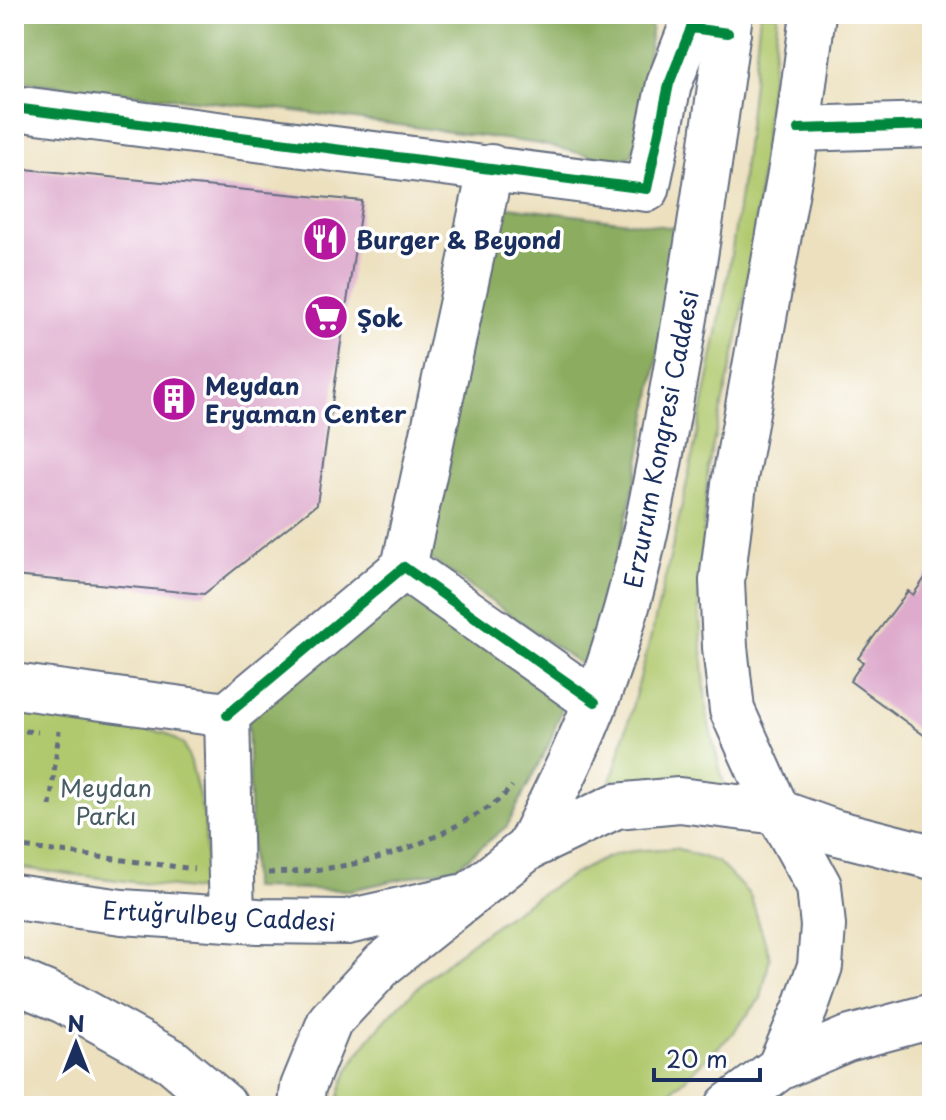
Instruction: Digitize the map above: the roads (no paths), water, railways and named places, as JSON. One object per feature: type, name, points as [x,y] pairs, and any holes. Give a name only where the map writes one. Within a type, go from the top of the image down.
[{"type":"main road","points":[[779,1068],[820,966],[823,926],[819,886],[778,812],[732,710],[722,581],[734,484],[798,129],[813,14]]},
{"type":"main road","points":[[14,108],[647,189],[669,84],[691,28],[729,24]]},
{"type":"main road","name":"Erzurum Kongresi Caddesi","points":[[528,848],[576,752],[610,664],[629,595],[660,461],[692,283],[729,24]]},
{"type":"main road","points":[[798,129],[932,125]]},
{"type":"main road","points":[[14,686],[227,715],[404,567],[491,167]]},
{"type":"main road","points":[[404,567],[595,702]]},
{"type":"main road","points":[[227,715],[232,919]]},
{"type":"main road","points":[[301,1106],[303,1087],[330,1021],[383,964],[528,848],[616,806],[679,800],[778,812],[834,832],[932,857]]},
{"type":"main road","name":"Ertuğrulbey Caddesi","points":[[14,897],[122,912],[347,922],[470,895]]},
{"type":"main road","points":[[14,980],[64,1001],[172,1061],[225,1106]]},
{"type":"main road","points":[[728,1106],[779,1068],[847,1039],[932,1016]]},
{"type":"place","name":"Burger & Beyond","points":[[325,239]]},
{"type":"place","name":"Şok","points":[[326,317]]},
{"type":"place","name":"Meydan Eryaman Center","points":[[174,399]]},
{"type":"park label","name":"Meydan Parkı","points":[[106,801]]}]
